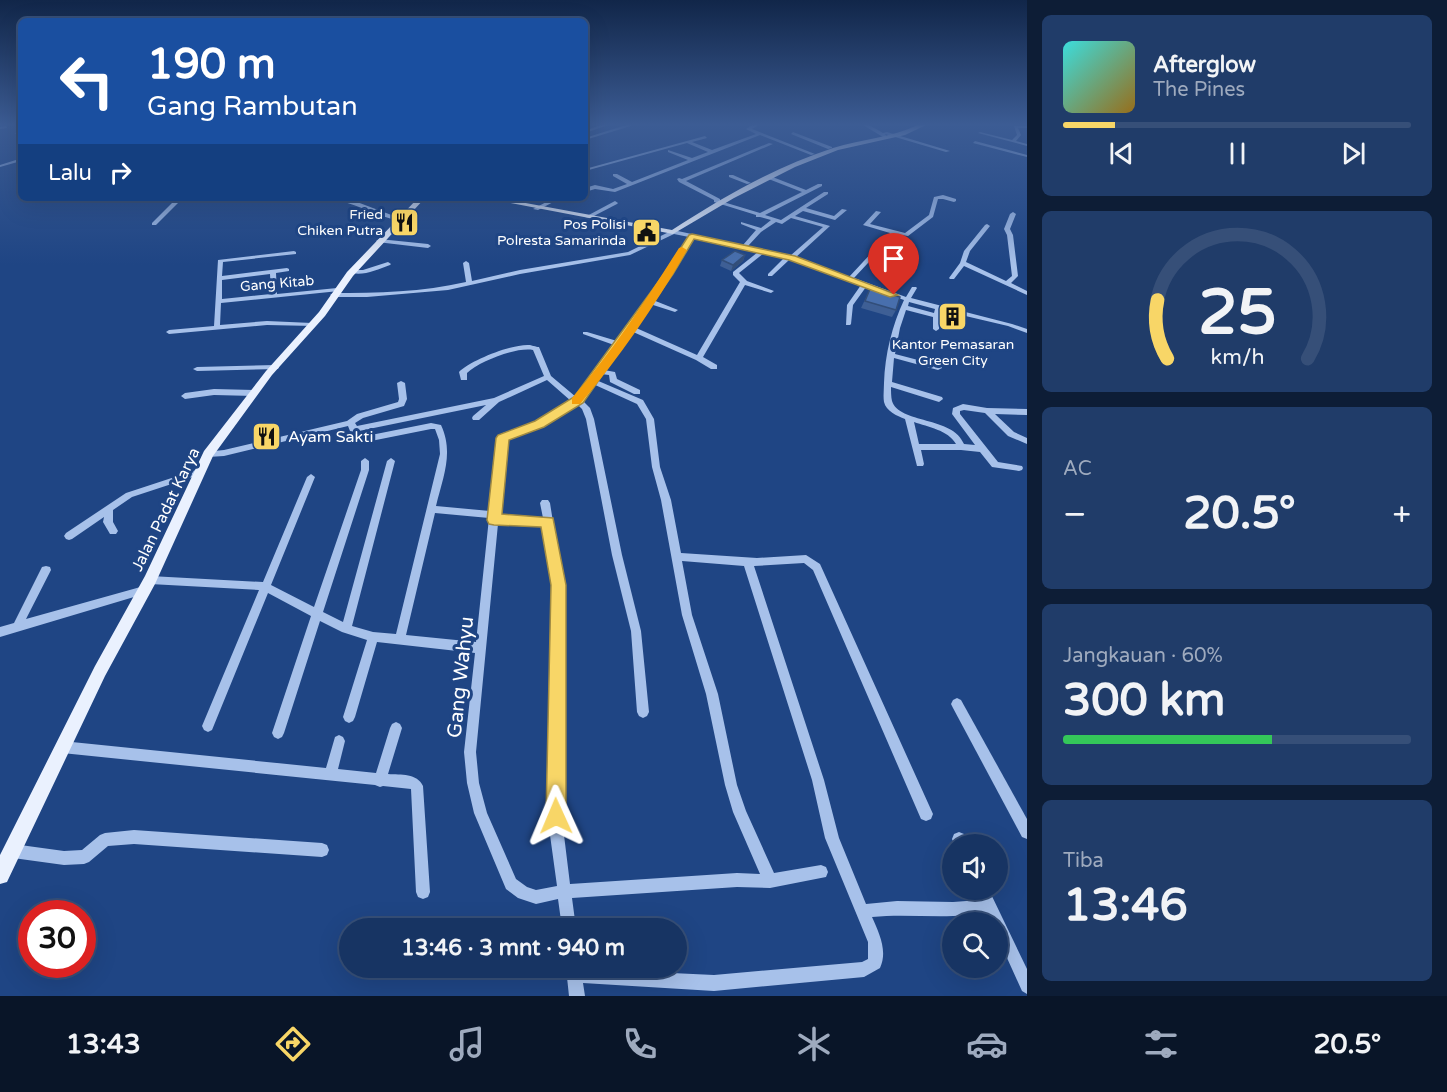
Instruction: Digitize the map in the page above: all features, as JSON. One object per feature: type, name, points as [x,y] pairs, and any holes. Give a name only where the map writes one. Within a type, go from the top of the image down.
[{"type":"main road","points":[[504,201],[536,209],[670,232],[718,201],[775,171]]},
{"type":"main road","points":[[718,201],[781,171]]},
{"type":"main road","name":"Jalan Padat Karya","points":[[0,875],[62,747],[178,524],[208,454],[275,367],[328,306],[351,272],[399,219],[419,201]]},
{"type":"street","points":[[588,189],[595,187],[611,191],[662,171]]},
{"type":"street","points":[[699,171],[679,179],[718,201],[777,221],[784,222],[826,193]]},
{"type":"street","points":[[615,175],[630,183]]},
{"type":"street","points":[[731,176],[750,183]]},
{"type":"street","points":[[768,177],[806,192]]},
{"type":"street","points":[[758,216],[820,185]]},
{"type":"street","points":[[866,225],[910,234],[931,216],[938,197],[954,200]]},
{"type":"street","points":[[154,224],[177,201]]},
{"type":"street","points":[[353,201],[390,218],[399,219]]},
{"type":"street","points":[[536,209],[552,201]]},
{"type":"street","points":[[588,217],[615,203]]},
{"type":"street","points":[[803,209],[835,218],[844,210]]},
{"type":"street","points":[[857,232],[878,212]]},
{"type":"street","points":[[1007,283],[1015,276],[1010,235],[1007,230],[1013,214]]},
{"type":"street","points":[[770,275],[827,226],[792,217]]},
{"type":"street","points":[[745,246],[760,229],[777,221]]},
{"type":"street","points":[[743,223],[760,229]]},
{"type":"street","points":[[952,278],[963,263],[967,251],[987,226]]},
{"type":"street","points":[[670,232],[745,246],[790,258],[864,285],[905,303],[937,312],[1010,325],[1027,331]]},
{"type":"street","name":"Gang Kitab","points":[[219,301],[274,295],[379,294],[466,284],[630,253],[649,246],[670,232]]},
{"type":"street","points":[[849,280],[894,232]]},
{"type":"street","name":"Gang Wahyu","points":[[692,236],[649,301],[577,401],[540,424],[502,438],[470,752],[473,783],[481,813],[511,884],[523,893],[536,897],[565,891],[738,880],[770,881],[821,872]]},
{"type":"street","points":[[379,241],[428,246]]},
{"type":"street","points":[[699,358],[743,282],[744,279],[735,273],[763,251]]},
{"type":"street","points":[[217,327],[219,264],[222,260],[294,254]]},
{"type":"street","points":[[466,263],[466,284]]},
{"type":"street","points":[[963,263],[1027,292]]},
{"type":"street","points":[[351,272],[364,272],[388,264]]},
{"type":"street","points":[[220,278],[287,270]]},
{"type":"street","points":[[273,272],[274,295]]},
{"type":"street","points":[[456,275],[466,284]]},
{"type":"street","points":[[743,282],[771,291]]},
{"type":"street","points":[[848,324],[850,305],[864,285]]},
{"type":"street","points":[[914,288],[905,303],[891,355],[888,383],[889,406],[894,412],[956,436],[961,441],[961,447]]},
{"type":"street","points":[[649,301],[675,310]]},
{"type":"street","points":[[937,312],[962,323]]},
{"type":"street","points":[[936,328],[937,312]]},
{"type":"street","points":[[169,332],[274,323],[312,325]]},
{"type":"street","points":[[1010,325],[1027,323]]},
{"type":"street","points":[[630,328],[699,358],[714,367]]},
{"type":"street","points":[[585,333],[619,344]]},
{"type":"street","points":[[464,378],[463,372],[469,367],[532,346],[536,349],[548,377],[586,408],[617,555],[636,631],[643,712]]},
{"type":"street","points":[[891,355],[938,368]]},
{"type":"street","points":[[197,369],[275,367]]},
{"type":"street","points":[[600,371],[612,374],[613,380],[618,384],[637,392]]},
{"type":"street","points":[[208,454],[224,453],[352,426],[496,400],[548,377]]},
{"type":"street","points":[[593,381],[640,402],[650,419],[656,467],[666,500],[687,615],[712,694],[731,785],[740,812],[770,881]]},
{"type":"street","points":[[352,426],[360,416],[400,404],[403,399],[401,383]]},
{"type":"street","points":[[888,383],[939,399]]},
{"type":"street","points":[[185,396],[214,392],[254,393]]},
{"type":"street","points":[[476,418],[496,400]]},
{"type":"street","points":[[1020,468],[998,467],[958,418],[956,410],[972,407],[987,411],[1027,412]]},
{"type":"street","points":[[987,411],[1011,434],[1027,441]]},
{"type":"street","points":[[909,418],[921,464]]},
{"type":"street","points":[[352,426],[357,439],[361,440],[431,426],[438,427],[443,440],[444,454],[400,640]]},
{"type":"street","points":[[917,447],[982,449]]},
{"type":"street","points":[[278,733],[365,470],[366,461]]},
{"type":"street","points":[[346,629],[392,461]]},
{"type":"street","points":[[69,536],[129,495],[199,472]]},
{"type":"street","points":[[208,726],[311,477]]},
{"type":"street","points":[[545,503],[558,585],[555,797],[557,835],[568,918]]},
{"type":"street","points":[[109,509],[108,522],[113,531]]},
{"type":"street","points":[[432,509],[548,522]]},
{"type":"street","points":[[677,556],[748,563],[781,563],[806,559],[817,567],[926,814]]},
{"type":"street","points":[[656,978],[714,983],[864,969],[875,963],[875,942],[864,911],[846,878],[832,838],[818,780],[748,563]]},
{"type":"street","points":[[18,625],[46,570]]},
{"type":"street","points":[[0,632],[18,625],[93,607],[147,585],[264,586],[310,608],[346,629],[373,637],[482,648]]},
{"type":"street","points":[[349,717],[373,637]]},
{"type":"street","points":[[957,704],[1027,832]]},
{"type":"street","points":[[380,781],[396,728]]},
{"type":"street","points":[[330,775],[339,741]]},
{"type":"street","points":[[62,747],[414,783],[417,786],[423,892]]},
{"type":"street","points":[[13,851],[64,858],[84,857],[105,840],[134,837],[322,850]]},
{"type":"street","points":[[987,900],[993,912]]},
{"type":"street","points":[[864,911],[890,907],[954,909],[980,906],[991,908]]},
{"type":"street","points":[[1008,945],[1027,986]]},
{"type":"street","points":[[575,978],[577,996]]},
{"type":"building","points":[[735,251],[745,255],[733,265],[722,260]]},
{"type":"building","points":[[870,289],[900,297],[896,310],[865,301]]},
{"type":"slow traffic","points":[[576,401],[593,381],[668,274],[682,250]]},
{"type":"place","name":"Fried Chiken Putra","points":[[404,222]]},
{"type":"place","name":"Pos Polisi Polresta Samarinda","points":[[647,232]]},
{"type":"place","name":"Kantor Pemasaran Green City","points":[[953,317]]},
{"type":"place","name":"Ayam Sakti","points":[[267,436]]},
{"type":"route","points":[[556,816],[556,685],[560,624],[558,585],[548,522],[494,520],[502,438],[540,424],[578,400],[668,274],[692,236],[792,258],[894,295]]}]
